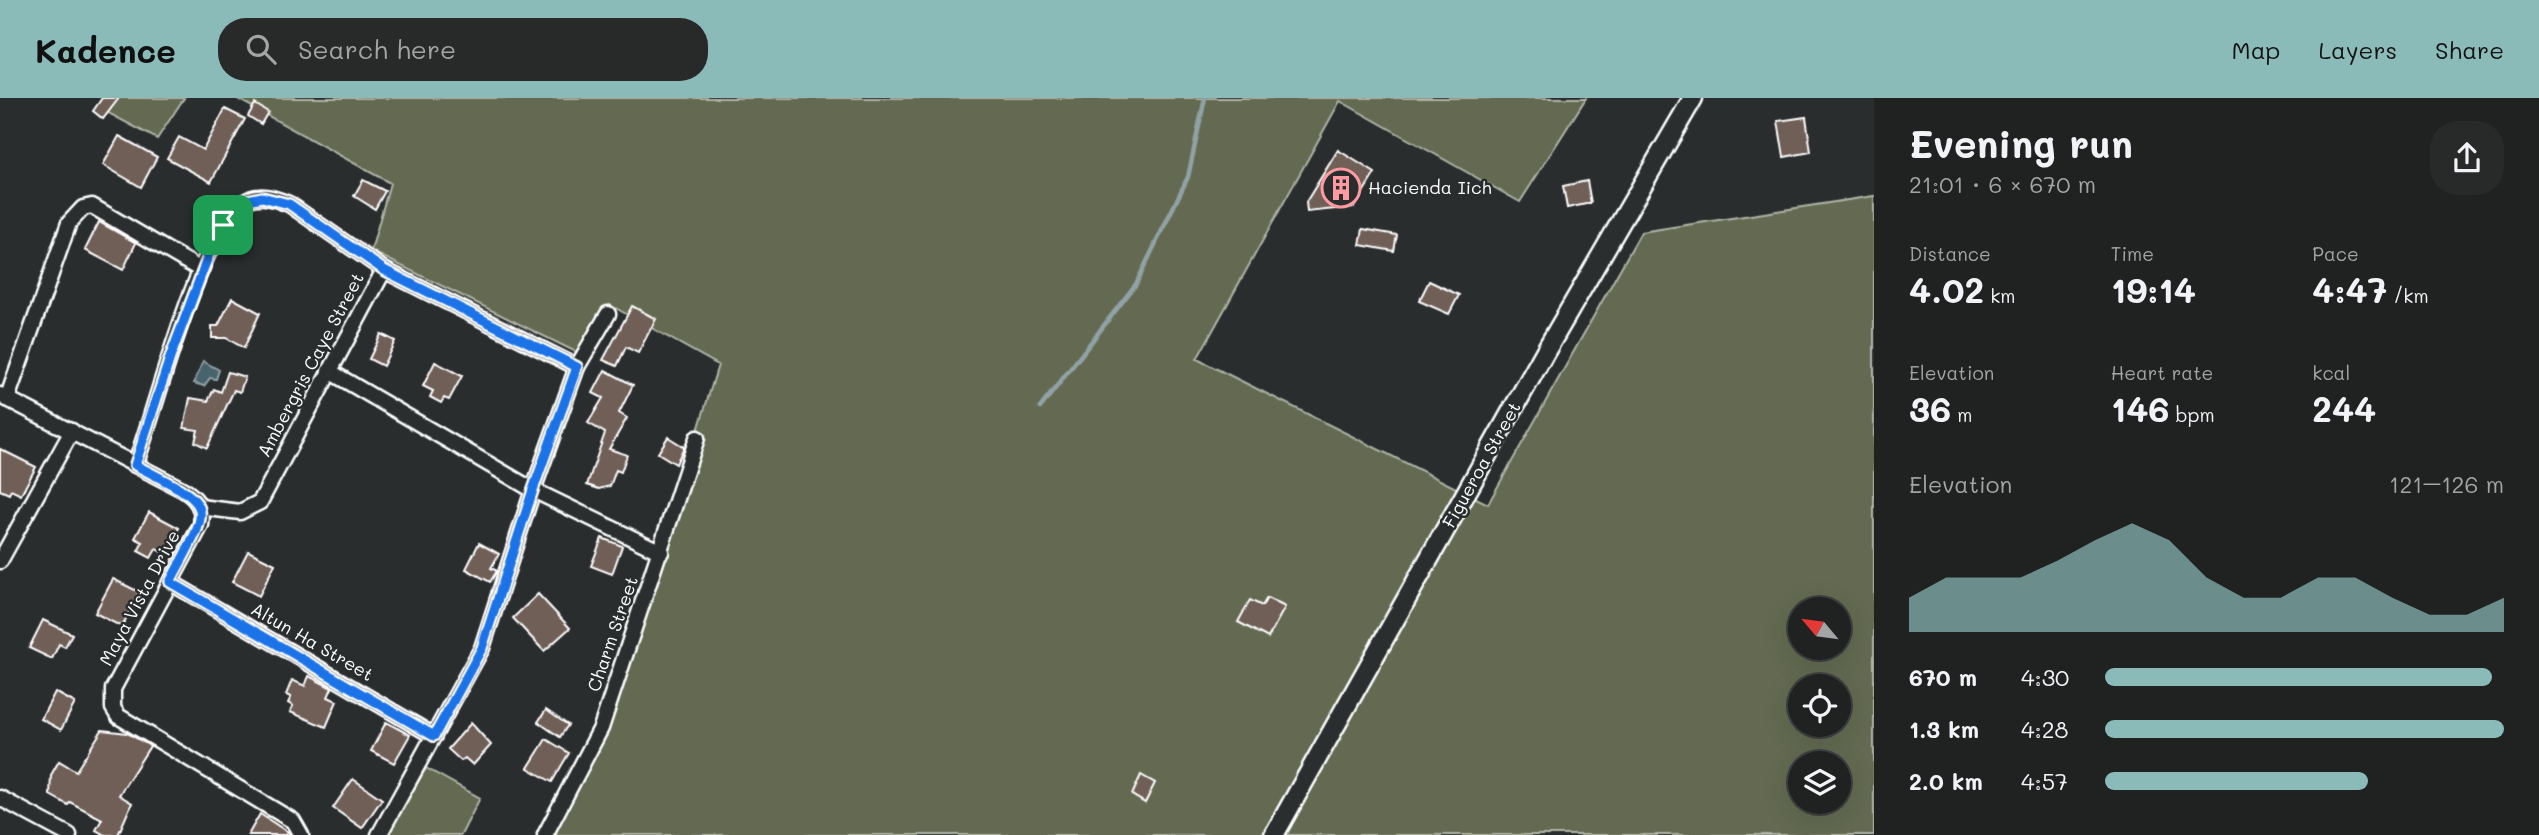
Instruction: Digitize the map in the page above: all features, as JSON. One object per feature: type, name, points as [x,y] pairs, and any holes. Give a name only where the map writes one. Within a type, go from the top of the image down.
[{"type":"street","name":"Figueroa Street","points":[[1274,835],[1545,352],[1693,98]]},
{"type":"street","points":[[135,465],[201,270],[234,210],[248,200],[262,197],[289,204],[384,270]]},
{"type":"street","points":[[200,507],[190,494],[4,397],[69,223],[83,208],[92,206],[201,270]]},
{"type":"street","name":"Ambergris Caye Street","points":[[200,507],[240,512],[260,502],[384,270],[577,367]]},
{"type":"street","points":[[379,835],[482,648],[533,490],[577,367],[608,314]]},
{"type":"street","points":[[329,371],[533,490],[661,552]]},
{"type":"street","points":[[0,561],[72,431]]},
{"type":"street","name":"Charm Street","points":[[545,835],[601,728],[697,438]]},
{"type":"street","name":"Maya Vista Drive","points":[[200,507],[201,525],[113,689],[113,708],[118,716],[286,816],[301,835]]},
{"type":"street","name":"Altun Ha Street","points":[[170,582],[434,736]]},
{"type":"street","points":[[0,798],[69,835]]},
{"type":"green space","points":[[103,98],[184,98],[157,139],[97,107]]},
{"type":"green space","points":[[236,98],[1586,98],[1520,202],[1340,101],[1197,359],[1488,504],[1641,232],[1874,196],[1874,835],[553,835],[603,741],[718,365],[610,305],[576,352],[371,251],[390,183]]},
{"type":"green space","points":[[426,768],[480,798],[461,835],[387,835]]},
{"type":"water","points":[[203,361],[219,370],[216,379],[210,378],[204,386],[194,383]]},
{"type":"building","points":[[102,98],[119,98],[103,119],[93,111]]},
{"type":"building","points":[[255,104],[268,112],[261,124],[248,116]]},
{"type":"building","points":[[225,109],[245,119],[211,182],[167,158],[179,137],[203,150]]},
{"type":"building","points":[[1806,117],[1811,152],[1784,157],[1778,121]]},
{"type":"building","points":[[119,136],[157,157],[141,187],[103,165]]},
{"type":"building","name":"Hacienda Iich","points":[[1338,150],[1375,173],[1354,207],[1307,212],[1306,202]]},
{"type":"building","points":[[363,180],[385,191],[375,209],[354,196]]},
{"type":"building","points":[[1587,181],[1591,203],[1567,208],[1563,186]]},
{"type":"building","points":[[99,222],[136,243],[123,270],[85,250]]},
{"type":"building","points":[[1363,229],[1397,235],[1394,251],[1360,245]]},
{"type":"building","points":[[1429,281],[1459,295],[1449,314],[1419,301]]},
{"type":"building","points":[[232,298],[260,313],[244,348],[226,338],[212,338],[212,326],[218,326]]},
{"type":"building","points":[[632,306],[656,319],[638,353],[626,347],[617,366],[603,360]]},
{"type":"building","points":[[381,334],[395,341],[383,366],[369,359]]},
{"type":"building","points":[[435,362],[462,376],[449,400],[444,398],[441,403],[430,397],[433,391],[423,386]]},
{"type":"building","points":[[605,370],[633,385],[619,413],[627,418],[609,449],[627,455],[621,472],[616,470],[610,486],[599,489],[587,485],[605,433],[588,423],[603,398],[593,393]]},
{"type":"building","points":[[228,372],[245,377],[240,392],[234,390],[207,448],[195,442],[198,430],[184,428],[190,398],[208,401],[214,389],[221,392]]},
{"type":"building","points":[[668,437],[684,447],[676,464],[658,453]]},
{"type":"building","points":[[0,449],[36,467],[21,495],[11,490],[9,494],[0,490]]},
{"type":"building","points":[[149,512],[179,528],[165,554],[156,549],[151,558],[138,551],[143,542],[135,538]]},
{"type":"building","points":[[602,538],[622,546],[612,574],[591,566]]},
{"type":"building","points":[[479,543],[499,554],[491,568],[497,571],[490,582],[466,569]]},
{"type":"building","points":[[248,551],[275,564],[259,596],[232,582]]},
{"type":"building","points":[[113,579],[139,592],[122,627],[95,613]]},
{"type":"building","points":[[538,594],[570,628],[544,651],[513,618]]},
{"type":"building","points":[[1267,598],[1285,607],[1268,638],[1238,622],[1250,600],[1262,606]]},
{"type":"building","points":[[43,620],[72,634],[65,647],[59,644],[52,659],[29,648]]},
{"type":"building","points":[[309,676],[332,688],[328,697],[337,701],[326,727],[290,712],[293,706],[288,703],[291,697],[286,695],[292,680],[305,686]]},
{"type":"building","points":[[55,692],[75,703],[61,730],[41,719]]},
{"type":"building","points":[[546,710],[568,725],[560,737],[538,722]]},
{"type":"building","points":[[386,722],[410,735],[394,763],[371,751]]},
{"type":"building","points":[[471,723],[491,745],[473,765],[465,758],[461,761],[448,749]]},
{"type":"building","points":[[102,730],[127,733],[150,746],[119,795],[132,803],[118,835],[105,835],[96,830],[102,819],[50,795],[51,775],[59,761],[76,771]]},
{"type":"building","points":[[546,739],[569,753],[552,782],[528,768]]},
{"type":"building","points":[[1141,775],[1155,783],[1145,803],[1132,795]]},
{"type":"building","points":[[353,779],[382,799],[362,828],[333,808]]},
{"type":"building","points":[[260,814],[289,833],[290,835],[248,835]]},
{"type":"waterway","points":[[1040,408],[1136,284],[1188,177],[1205,98]]},
{"type":"place","name":"Hacienda Iich","points":[[1341,188]]},
{"type":"route","points":[[274,198],[289,204],[384,270],[577,367],[533,490],[482,648],[434,736],[170,582],[201,525],[200,507],[190,494],[135,465],[201,270],[223,225],[234,210],[248,200],[274,198]]}]
